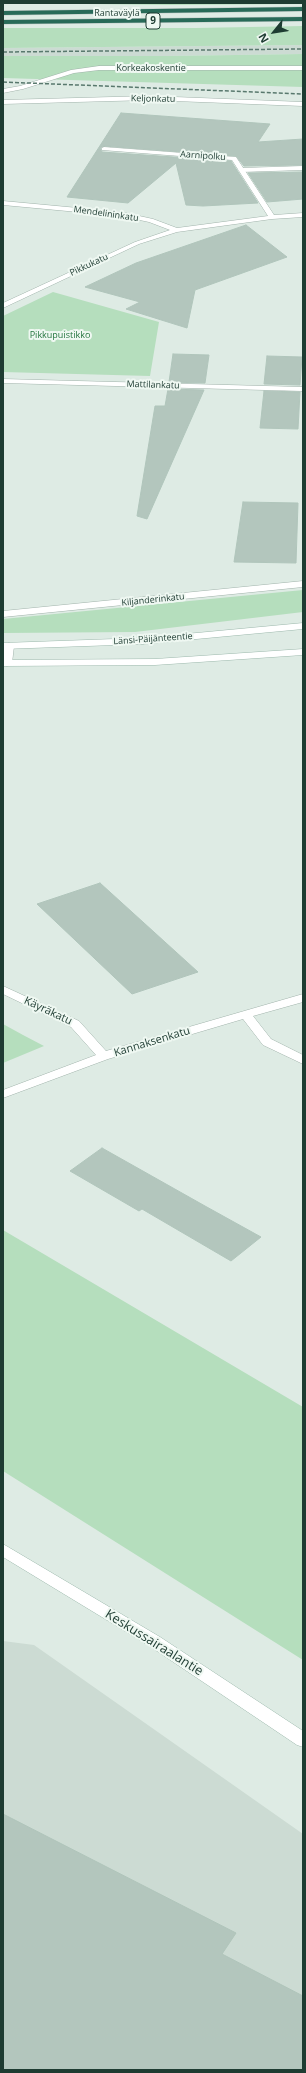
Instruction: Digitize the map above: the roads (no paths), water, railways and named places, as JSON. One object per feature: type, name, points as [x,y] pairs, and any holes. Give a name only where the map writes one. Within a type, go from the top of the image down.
[{"type":"highway","name":"Rantaväylä","points":[[3,13],[303,9]]},
{"type":"highway","name":"Rantaväylä","points":[[3,22],[303,19]]},
{"type":"street","name":"Korkeakoskentie","points":[[3,91],[21,88],[73,71],[99,68],[303,68]]},
{"type":"street","name":"Keljonkatu","points":[[3,102],[149,98],[303,104]]},
{"type":"street","name":"Aarnipolku","points":[[104,149],[234,158],[272,217]]},
{"type":"street","points":[[241,170],[303,168]]},
{"type":"street","name":"Mendelininkatu","points":[[3,204],[121,214],[151,220],[176,230],[272,217],[303,215]]},
{"type":"street","name":"Pikkukatu","points":[[3,306],[137,243],[176,230]]},
{"type":"street","name":"Mattilankatu","points":[[3,381],[303,389]]},
{"type":"street","name":"Kiljanderinkatu","points":[[3,614],[303,584]]},
{"type":"street","name":"Länsi-Päijänteentie","points":[[6,646],[143,641],[303,626]]},
{"type":"street","points":[[5,663],[6,646]]},
{"type":"street","name":"Länsi-Päijänteentie","points":[[5,663],[155,662],[303,652]]},
{"type":"street","name":"Käyräkatu","points":[[3,990],[75,1024],[104,1056]]},
{"type":"street","name":"Kannaksenkatu","points":[[3,1094],[104,1056],[303,998]]},
{"type":"street","points":[[245,1014],[267,1042],[303,1060]]},
{"type":"street","name":"Keskussairaalantie","points":[[3,1550],[154,1641],[303,1740]]},
{"type":"railway","points":[[3,52],[303,49]]},
{"type":"railway","points":[[3,82],[303,94]]},
{"type":"park label","name":"Pikkupuistikko","points":[[60,335]]}]
